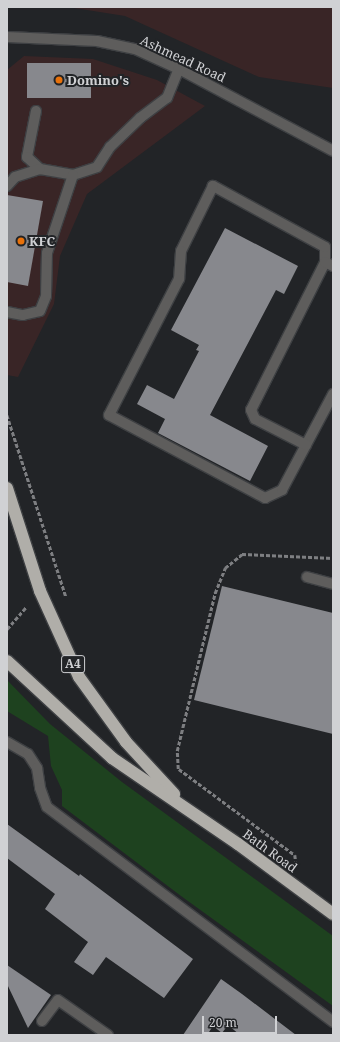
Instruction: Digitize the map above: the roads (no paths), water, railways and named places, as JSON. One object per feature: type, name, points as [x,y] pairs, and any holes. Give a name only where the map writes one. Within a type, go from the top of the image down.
[{"type":"highway","name":"A4","points":[[7,488],[40,591],[79,677],[126,742],[190,812]]},
{"type":"highway","name":"A4","points":[[7,661],[112,758],[190,812]]},
{"type":"highway","name":"Bath Road","points":[[190,812],[333,914]]},
{"type":"street","name":"Ashmead Road","points":[[7,37],[97,41],[135,49],[179,69],[333,152]]},
{"type":"street","points":[[7,186],[15,177],[40,169],[73,175],[97,167],[110,147],[140,118],[167,98],[179,69]]},
{"type":"street","points":[[36,110],[27,157],[40,169]]},
{"type":"street","points":[[7,312],[24,315],[40,311],[46,296],[47,252],[73,175]]},
{"type":"street","points":[[306,445],[255,419],[251,410],[329,264],[325,247],[213,186],[181,251],[179,279],[109,415],[265,498],[282,490],[306,445],[333,394]]},
{"type":"street","points":[[307,577],[333,584]]},
{"type":"street","points":[[7,742],[28,754],[37,768],[40,788],[47,807],[333,1022]]},
{"type":"street","points":[[42,1022],[58,1000],[108,1035]]},
{"type":"place","name":"Domino's","points":[[59,80]]},
{"type":"place","name":"KFC","points":[[21,241]]}]
